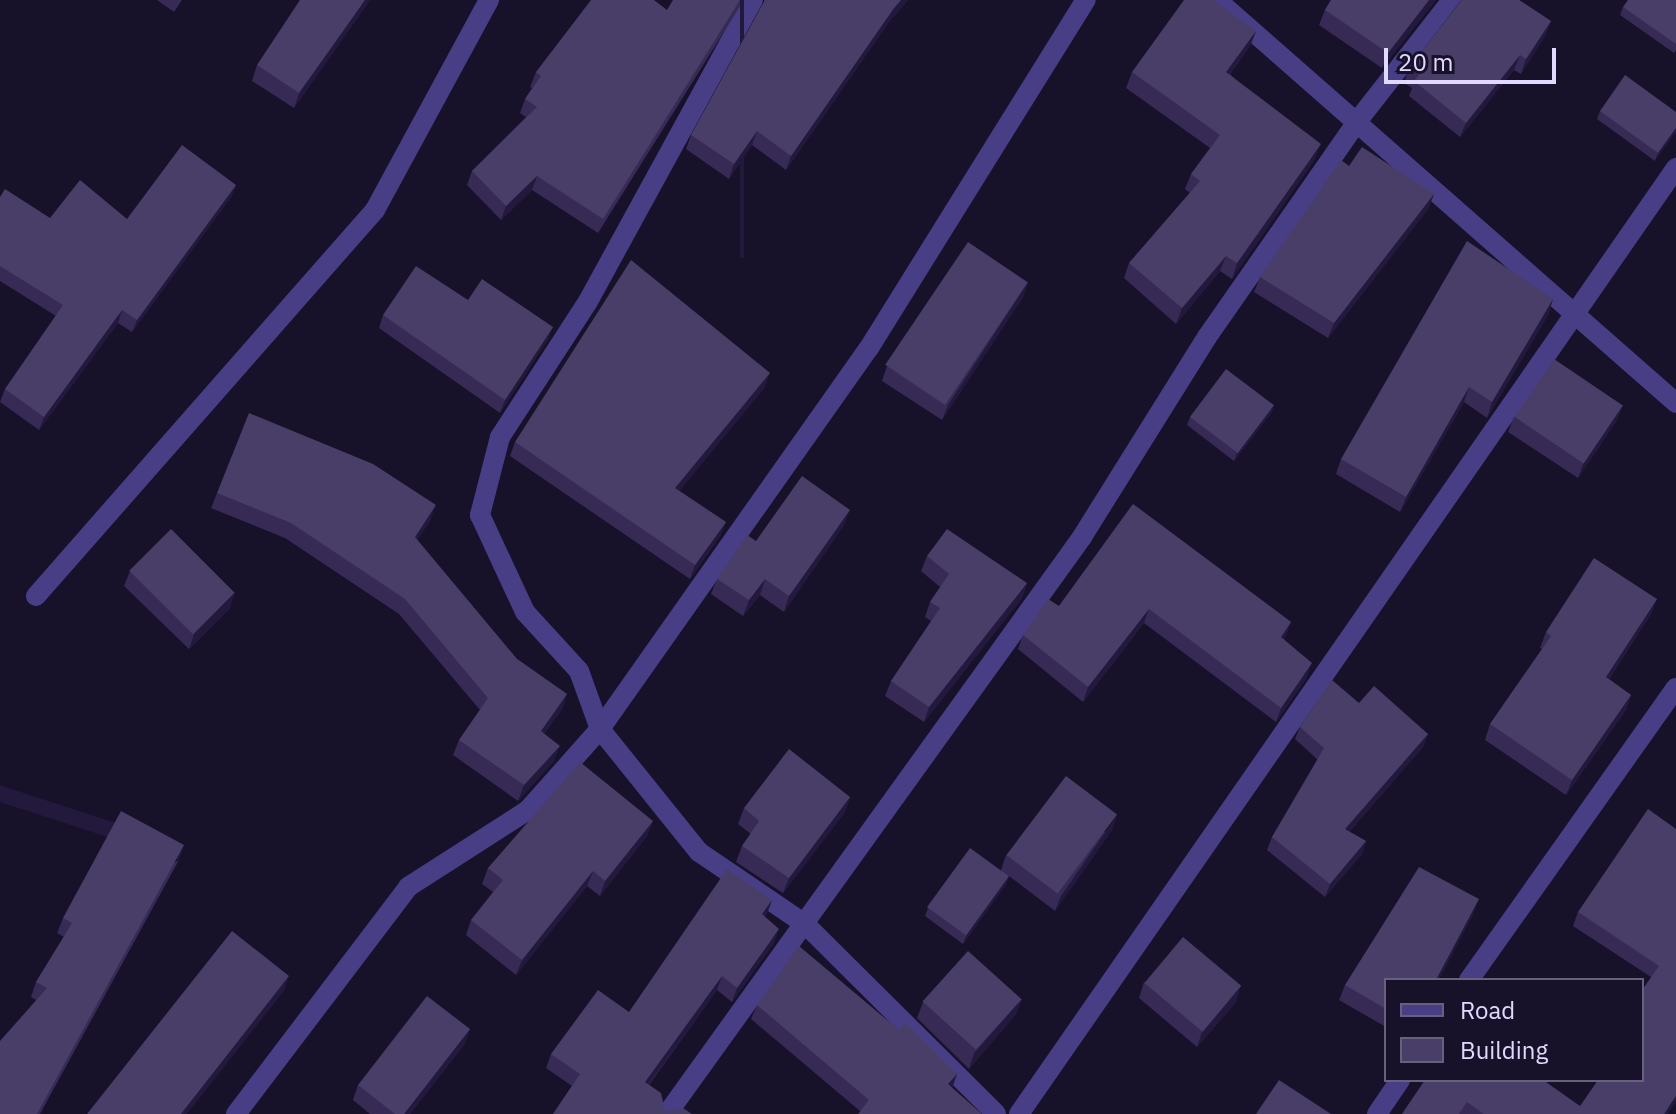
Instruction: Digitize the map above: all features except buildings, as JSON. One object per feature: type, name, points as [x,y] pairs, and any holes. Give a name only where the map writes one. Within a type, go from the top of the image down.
[{"type":"street","points":[[36,596],[375,210],[489,0]]},
{"type":"street","points":[[753,0],[587,303],[500,437],[480,515],[525,612],[579,671],[600,729],[699,852],[805,924],[996,1114]]},
{"type":"street","points":[[236,1114],[408,887],[528,810],[600,729],[869,348],[1086,0]]},
{"type":"street","points":[[1217,0],[1359,119],[1676,403]]},
{"type":"street","points":[[667,1114],[1082,537],[1207,337],[1359,119],[1452,0]]},
{"type":"street","points":[[1019,1114],[1676,168]]},
{"type":"street","points":[[1470,978],[1676,688]]},
{"type":"street","points":[[1377,1114],[1399,1082]]}]
